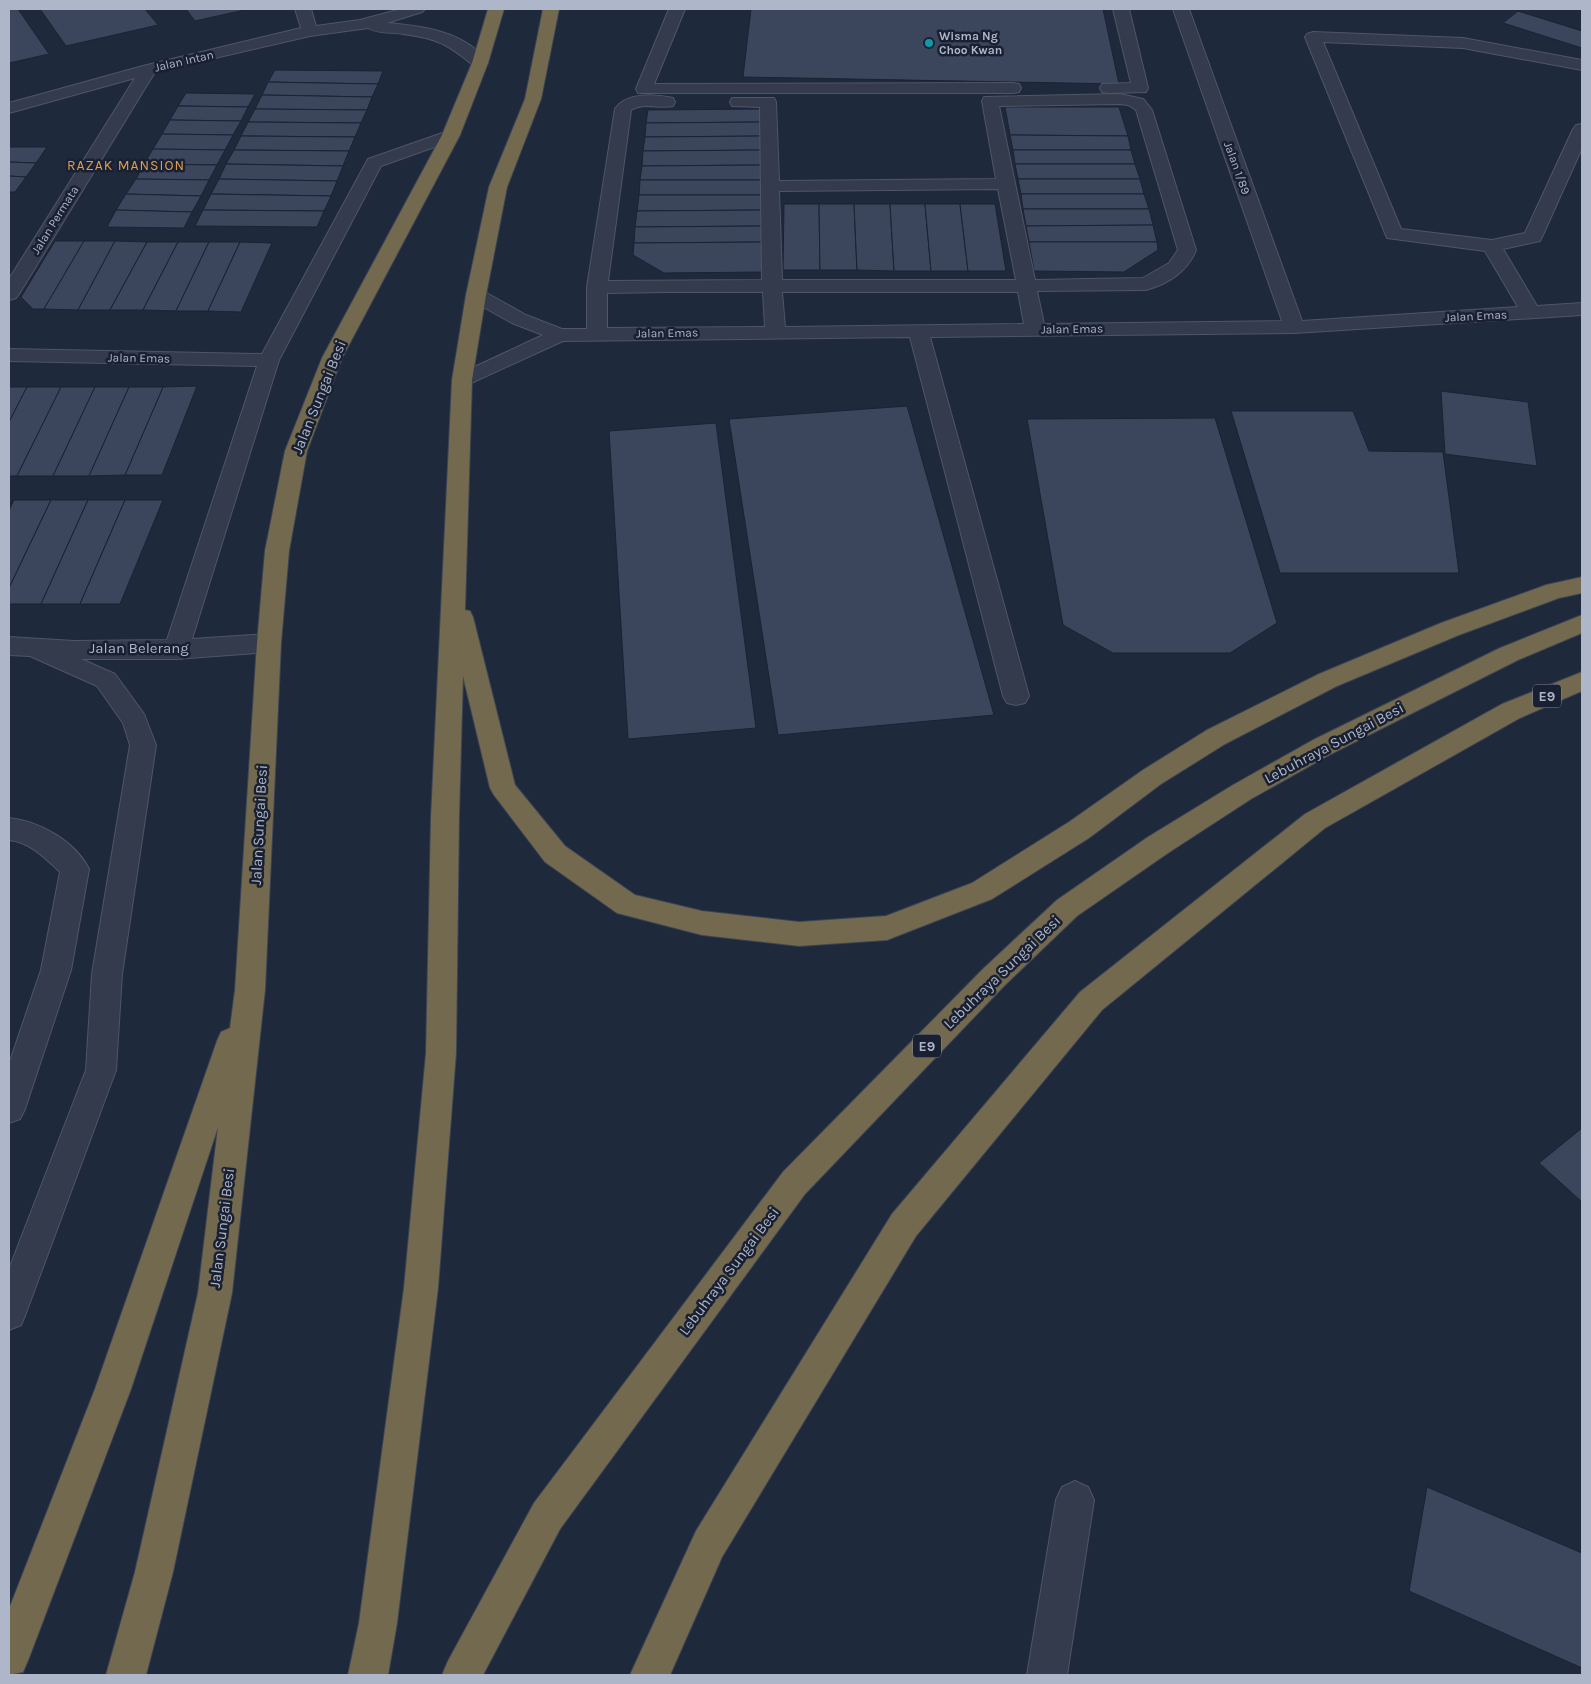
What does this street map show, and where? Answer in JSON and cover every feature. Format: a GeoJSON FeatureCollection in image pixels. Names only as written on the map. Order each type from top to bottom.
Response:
{"type":"FeatureCollection","features":[{"type":"Feature","properties":{"kind":"highway","name":"Jalan Sungai Besi"},"geometry":{"type":"LineString","coordinates":[[126,1675],[154,1572],[215,1293],[250,990],[269,642],[277,551],[296,451],[332,358],[451,136],[480,63],[496,9]]}},
{"type":"Feature","properties":{"kind":"highway"},"geometry":{"type":"LineString","coordinates":[[368,1675],[378,1623],[421,1288],[440,1063],[453,584],[462,380],[476,295],[498,187],[533,99],[551,9]]}},
{"type":"Feature","properties":{"kind":"highway"},"geometry":{"type":"LineString","coordinates":[[453,584],[503,788],[555,854],[627,905],[702,923],[799,934],[887,928],[982,891],[1079,830],[1152,777],[1216,737],[1328,680],[1450,629],[1554,591],[1582,585]]}},
{"type":"Feature","properties":{"kind":"highway","name":"Lebuhraya Sungai Besi"},"geometry":{"type":"LineString","coordinates":[[462,1675],[547,1516],[794,1183],[993,978],[1067,908],[1158,845],[1242,792],[1322,747],[1509,654],[1582,623]]}},
{"type":"Feature","properties":{"kind":"highway","name":"E9"},"geometry":{"type":"LineString","coordinates":[[650,1675],[709,1544],[904,1225],[1091,1001],[1315,821],[1511,711],[1582,681]]}},
{"type":"Feature","properties":{"kind":"highway"},"geometry":{"type":"LineString","coordinates":[[9,1658],[113,1389],[250,990]]}},
{"type":"Feature","properties":{"kind":"street"},"geometry":{"type":"LineString","coordinates":[[303,9],[310,31]]}},
{"type":"Feature","properties":{"kind":"street","name":"Jalan Intan"},"geometry":{"type":"LineString","coordinates":[[9,108],[149,69],[310,31],[361,25],[417,9]]}},
{"type":"Feature","properties":{"kind":"street"},"geometry":{"type":"LineString","coordinates":[[677,9],[644,89],[1140,88],[1121,9]]}},
{"type":"Feature","properties":{"kind":"street","name":"Jalan 1/89"},"geometry":{"type":"LineString","coordinates":[[1181,9],[1294,327]]}},
{"type":"Feature","properties":{"kind":"street","name":"Jalan Intan"},"geometry":{"type":"LineString","coordinates":[[361,25],[404,29],[436,36],[461,47],[480,63]]}},
{"type":"Feature","properties":{"kind":"street"},"geometry":{"type":"LineString","coordinates":[[1582,65],[1463,43],[1313,37],[1394,234],[1492,246],[1532,237],[1582,129]]}},
{"type":"Feature","properties":{"kind":"street","name":"Jalan Permata"},"geometry":{"type":"LineString","coordinates":[[9,294],[149,69]]}},
{"type":"Feature","properties":{"kind":"street"},"geometry":{"type":"LineString","coordinates":[[597,287],[772,285],[1026,287],[1146,284],[1164,276],[1179,265],[1187,250],[1142,107],[1131,100],[912,102]]}},
{"type":"Feature","properties":{"kind":"street"},"geometry":{"type":"LineString","coordinates":[[990,101],[1035,329]]}},
{"type":"Feature","properties":{"kind":"street"},"geometry":{"type":"LineString","coordinates":[[597,334],[597,287],[623,109],[628,103],[768,102],[772,285],[776,331]]}},
{"type":"Feature","properties":{"kind":"street"},"geometry":{"type":"LineString","coordinates":[[176,650],[269,360],[374,163],[451,136]]}},
{"type":"Feature","properties":{"kind":"street"},"geometry":{"type":"LineString","coordinates":[[770,186],[1006,184]]}},
{"type":"Feature","properties":{"kind":"street"},"geometry":{"type":"LineString","coordinates":[[1492,246],[1531,313]]}},
{"type":"Feature","properties":{"kind":"street","name":"Jalan Emas"},"geometry":{"type":"LineString","coordinates":[[476,295],[519,319],[560,335],[776,331],[1294,327],[1582,309]]}},
{"type":"Feature","properties":{"kind":"street"},"geometry":{"type":"LineString","coordinates":[[918,330],[1016,696]]}},
{"type":"Feature","properties":{"kind":"street","name":"Jalan Emas"},"geometry":{"type":"LineString","coordinates":[[462,380],[560,335]]}},
{"type":"Feature","properties":{"kind":"street","name":"Jalan Emas"},"geometry":{"type":"LineString","coordinates":[[9,355],[269,360]]}},
{"type":"Feature","properties":{"kind":"street","name":"Jalan Belerang"},"geometry":{"type":"LineString","coordinates":[[22,647],[176,650],[269,642]]}},
{"type":"Feature","properties":{"kind":"street"},"geometry":{"type":"LineString","coordinates":[[9,1313],[101,1070],[107,974],[142,745],[135,721],[106,680],[22,647]]}},
{"type":"Feature","properties":{"kind":"street"},"geometry":{"type":"LineString","coordinates":[[9,829],[15,829],[47,843],[76,869],[56,970],[9,1109]]}},
{"type":"Feature","properties":{"kind":"street"},"geometry":{"type":"LineString","coordinates":[[1047,1675],[1075,1500]]}},
{"type":"Feature","properties":{"kind":"building"},"geometry":{"type":"Polygon","coordinates":[[[9,9],[18,9],[49,54],[9,63],[9,9]]]}},
{"type":"Feature","properties":{"kind":"building"},"geometry":{"type":"Polygon","coordinates":[[[40,9],[145,9],[158,25],[66,46],[40,9]]]}},
{"type":"Feature","properties":{"kind":"building"},"geometry":{"type":"Polygon","coordinates":[[[186,9],[249,9],[195,21],[186,9]]]}},
{"type":"Feature","properties":{"kind":"building","name":"Wisma Ng Choo Kwan"},"geometry":{"type":"Polygon","coordinates":[[[751,9],[1103,9],[1119,84],[743,77],[751,9]]]}},
{"type":"Feature","properties":{"kind":"building"},"geometry":{"type":"Polygon","coordinates":[[[1518,11],[1582,31],[1582,48],[1503,23],[1518,11]]]}},
{"type":"Feature","properties":{"kind":"building"},"geometry":{"type":"Polygon","coordinates":[[[275,70],[383,71],[378,84],[268,82],[275,70]]]}},
{"type":"Feature","properties":{"kind":"building"},"geometry":{"type":"Polygon","coordinates":[[[268,82],[378,84],[372,97],[262,95],[268,82]]]}},
{"type":"Feature","properties":{"kind":"building"},"geometry":{"type":"Polygon","coordinates":[[[186,93],[255,94],[248,107],[178,106],[186,93]]]}},
{"type":"Feature","properties":{"kind":"building"},"geometry":{"type":"Polygon","coordinates":[[[262,95],[372,97],[367,110],[255,109],[262,95]]]}},
{"type":"Feature","properties":{"kind":"building"},"geometry":{"type":"Polygon","coordinates":[[[178,106],[248,107],[241,121],[170,120],[178,106]]]}},
{"type":"Feature","properties":{"kind":"building"},"geometry":{"type":"Polygon","coordinates":[[[1005,107],[1119,107],[1128,136],[1010,135],[1005,107]]]}},
{"type":"Feature","properties":{"kind":"building"},"geometry":{"type":"Polygon","coordinates":[[[255,109],[367,110],[361,123],[248,122],[255,109]]]}},
{"type":"Feature","properties":{"kind":"building"},"geometry":{"type":"Polygon","coordinates":[[[762,109],[762,122],[646,123],[648,110],[762,109]]]}},
{"type":"Feature","properties":{"kind":"building"},"geometry":{"type":"Polygon","coordinates":[[[170,120],[241,121],[233,135],[162,134],[170,120]]]}},
{"type":"Feature","properties":{"kind":"building"},"geometry":{"type":"Polygon","coordinates":[[[248,122],[361,123],[355,137],[241,136],[248,122]]]}},
{"type":"Feature","properties":{"kind":"building"},"geometry":{"type":"Polygon","coordinates":[[[762,122],[762,136],[645,137],[646,123],[762,122]]]}},
{"type":"Feature","properties":{"kind":"building"},"geometry":{"type":"Polygon","coordinates":[[[162,134],[233,135],[225,150],[153,149],[162,134]]]}},
{"type":"Feature","properties":{"kind":"building"},"geometry":{"type":"Polygon","coordinates":[[[1010,135],[1128,136],[1131,150],[1013,150],[1010,135]]]}},
{"type":"Feature","properties":{"kind":"building"},"geometry":{"type":"Polygon","coordinates":[[[241,136],[355,137],[349,151],[234,150],[241,136]]]}},
{"type":"Feature","properties":{"kind":"building"},"geometry":{"type":"Polygon","coordinates":[[[762,136],[762,150],[643,151],[645,137],[762,136]]]}},
{"type":"Feature","properties":{"kind":"building"},"geometry":{"type":"Polygon","coordinates":[[[9,147],[47,147],[36,163],[9,162],[9,147]]]}},
{"type":"Feature","properties":{"kind":"building"},"geometry":{"type":"Polygon","coordinates":[[[153,149],[225,150],[217,165],[144,164],[153,149]]]}},
{"type":"Feature","properties":{"kind":"building"},"geometry":{"type":"Polygon","coordinates":[[[234,150],[349,151],[343,166],[226,164],[234,150]]]}},
{"type":"Feature","properties":{"kind":"building"},"geometry":{"type":"Polygon","coordinates":[[[762,150],[762,165],[642,166],[643,151],[762,150]]]}},
{"type":"Feature","properties":{"kind":"building"},"geometry":{"type":"Polygon","coordinates":[[[1013,150],[1131,150],[1135,164],[1015,164],[1013,150]]]}},
{"type":"Feature","properties":{"kind":"building"},"geometry":{"type":"Polygon","coordinates":[[[9,162],[36,163],[26,177],[9,176],[9,162]]]}},
{"type":"Feature","properties":{"kind":"building"},"geometry":{"type":"Polygon","coordinates":[[[144,164],[217,165],[209,180],[136,179],[144,164]]]}},
{"type":"Feature","properties":{"kind":"building"},"geometry":{"type":"Polygon","coordinates":[[[226,164],[343,166],[337,181],[219,179],[226,164]]]}},
{"type":"Feature","properties":{"kind":"building"},"geometry":{"type":"Polygon","coordinates":[[[1015,164],[1135,164],[1140,179],[1018,179],[1015,164]]]}},
{"type":"Feature","properties":{"kind":"building"},"geometry":{"type":"Polygon","coordinates":[[[762,165],[762,180],[640,180],[642,166],[762,165]]]}},
{"type":"Feature","properties":{"kind":"building"},"geometry":{"type":"Polygon","coordinates":[[[9,176],[26,177],[15,192],[9,192],[9,176]]]}},
{"type":"Feature","properties":{"kind":"building"},"geometry":{"type":"Polygon","coordinates":[[[136,179],[209,180],[201,196],[126,194],[136,179]]]}},
{"type":"Feature","properties":{"kind":"building"},"geometry":{"type":"Polygon","coordinates":[[[219,179],[337,181],[331,196],[211,194],[219,179]]]}},
{"type":"Feature","properties":{"kind":"building"},"geometry":{"type":"Polygon","coordinates":[[[1018,179],[1140,179],[1144,194],[1021,194],[1018,179]]]}},
{"type":"Feature","properties":{"kind":"building"},"geometry":{"type":"Polygon","coordinates":[[[640,180],[762,180],[762,195],[639,195],[640,180]]]}},
{"type":"Feature","properties":{"kind":"building"},"geometry":{"type":"Polygon","coordinates":[[[126,194],[201,196],[192,212],[116,210],[126,194]]]}},
{"type":"Feature","properties":{"kind":"building"},"geometry":{"type":"Polygon","coordinates":[[[211,194],[331,196],[324,211],[203,210],[211,194]]]}},
{"type":"Feature","properties":{"kind":"building"},"geometry":{"type":"Polygon","coordinates":[[[1021,194],[1144,194],[1149,209],[1023,209],[1021,194]]]}},
{"type":"Feature","properties":{"kind":"building"},"geometry":{"type":"Polygon","coordinates":[[[639,195],[762,195],[762,210],[637,211],[639,195]]]}},
{"type":"Feature","properties":{"kind":"building"},"geometry":{"type":"Polygon","coordinates":[[[784,204],[819,204],[820,270],[783,270],[784,204]]]}},
{"type":"Feature","properties":{"kind":"building"},"geometry":{"type":"Polygon","coordinates":[[[819,204],[854,204],[857,270],[820,270],[819,204]]]}},
{"type":"Feature","properties":{"kind":"building"},"geometry":{"type":"Polygon","coordinates":[[[854,204],[890,204],[894,271],[857,270],[854,204]]]}},
{"type":"Feature","properties":{"kind":"building"},"geometry":{"type":"Polygon","coordinates":[[[890,204],[925,204],[931,271],[894,271],[890,204]]]}},
{"type":"Feature","properties":{"kind":"building"},"geometry":{"type":"Polygon","coordinates":[[[925,204],[960,204],[968,271],[931,271],[925,204]]]}},
{"type":"Feature","properties":{"kind":"building"},"geometry":{"type":"Polygon","coordinates":[[[960,204],[995,204],[1006,271],[968,271],[960,204]]]}},
{"type":"Feature","properties":{"kind":"building"},"geometry":{"type":"Polygon","coordinates":[[[1023,209],[1149,209],[1153,225],[1026,226],[1023,209]]]}},
{"type":"Feature","properties":{"kind":"building"},"geometry":{"type":"Polygon","coordinates":[[[116,210],[192,212],[184,228],[107,227],[116,210]]]}},
{"type":"Feature","properties":{"kind":"building"},"geometry":{"type":"Polygon","coordinates":[[[203,210],[324,211],[317,227],[195,226],[203,210]]]}},
{"type":"Feature","properties":{"kind":"building"},"geometry":{"type":"Polygon","coordinates":[[[762,210],[762,226],[635,227],[637,211],[762,210]]]}},
{"type":"Feature","properties":{"kind":"building"},"geometry":{"type":"Polygon","coordinates":[[[1153,225],[1157,242],[1029,242],[1026,226],[1153,225]]]}},
{"type":"Feature","properties":{"kind":"building"},"geometry":{"type":"Polygon","coordinates":[[[762,226],[762,242],[634,243],[635,227],[762,226]]]}},
{"type":"Feature","properties":{"kind":"building"},"geometry":{"type":"Polygon","coordinates":[[[55,241],[84,241],[44,309],[33,309],[21,297],[55,241]]]}},
{"type":"Feature","properties":{"kind":"building"},"geometry":{"type":"Polygon","coordinates":[[[84,241],[115,241],[78,310],[44,309],[84,241]]]}},
{"type":"Feature","properties":{"kind":"building"},"geometry":{"type":"Polygon","coordinates":[[[115,241],[147,242],[110,310],[78,310],[115,241]]]}},
{"type":"Feature","properties":{"kind":"building"},"geometry":{"type":"Polygon","coordinates":[[[147,242],[178,242],[143,310],[110,310],[147,242]]]}},
{"type":"Feature","properties":{"kind":"building"},"geometry":{"type":"Polygon","coordinates":[[[178,242],[209,242],[176,311],[143,310],[178,242]]]}},
{"type":"Feature","properties":{"kind":"building"},"geometry":{"type":"Polygon","coordinates":[[[209,242],[240,242],[208,311],[176,311],[209,242]]]}},
{"type":"Feature","properties":{"kind":"building"},"geometry":{"type":"Polygon","coordinates":[[[240,242],[272,243],[241,312],[208,311],[240,242]]]}},
{"type":"Feature","properties":{"kind":"building"},"geometry":{"type":"Polygon","coordinates":[[[762,242],[762,272],[664,273],[633,255],[634,243],[762,242]]]}},
{"type":"Feature","properties":{"kind":"building"},"geometry":{"type":"Polygon","coordinates":[[[1029,242],[1157,242],[1158,250],[1124,272],[1034,271],[1029,242]]]}},
{"type":"Feature","properties":{"kind":"building"},"geometry":{"type":"Polygon","coordinates":[[[197,386],[162,475],[125,475],[163,387],[197,386]]]}},
{"type":"Feature","properties":{"kind":"building"},"geometry":{"type":"Polygon","coordinates":[[[9,387],[27,387],[9,422],[9,387]]]}},
{"type":"Feature","properties":{"kind":"building"},"geometry":{"type":"Polygon","coordinates":[[[27,387],[61,387],[17,476],[9,476],[9,422],[27,387]]]}},
{"type":"Feature","properties":{"kind":"building"},"geometry":{"type":"Polygon","coordinates":[[[61,387],[95,387],[53,476],[17,476],[61,387]]]}},
{"type":"Feature","properties":{"kind":"building"},"geometry":{"type":"Polygon","coordinates":[[[95,387],[129,387],[89,476],[53,476],[95,387]]]}},
{"type":"Feature","properties":{"kind":"building"},"geometry":{"type":"Polygon","coordinates":[[[129,387],[163,387],[125,475],[89,476],[129,387]]]}},
{"type":"Feature","properties":{"kind":"building"},"geometry":{"type":"Polygon","coordinates":[[[1441,391],[1528,402],[1537,466],[1445,454],[1441,391]]]}},
{"type":"Feature","properties":{"kind":"building"},"geometry":{"type":"Polygon","coordinates":[[[907,406],[994,715],[778,735],[729,419],[907,406]]]}},
{"type":"Feature","properties":{"kind":"building"},"geometry":{"type":"Polygon","coordinates":[[[1231,411],[1353,411],[1369,451],[1443,452],[1459,573],[1280,573],[1231,411]]]}},
{"type":"Feature","properties":{"kind":"building"},"geometry":{"type":"Polygon","coordinates":[[[1215,418],[1277,623],[1230,653],[1113,653],[1063,625],[1027,419],[1215,418]]]}},
{"type":"Feature","properties":{"kind":"building"},"geometry":{"type":"Polygon","coordinates":[[[716,423],[756,728],[628,739],[609,431],[716,423]]]}},
{"type":"Feature","properties":{"kind":"building"},"geometry":{"type":"Polygon","coordinates":[[[14,500],[51,500],[9,588],[9,510],[14,500]]]}},
{"type":"Feature","properties":{"kind":"building"},"geometry":{"type":"Polygon","coordinates":[[[51,500],[88,500],[41,604],[9,604],[9,588],[51,500]]]}},
{"type":"Feature","properties":{"kind":"building"},"geometry":{"type":"Polygon","coordinates":[[[88,500],[125,500],[80,604],[41,604],[88,500]]]}},
{"type":"Feature","properties":{"kind":"building"},"geometry":{"type":"Polygon","coordinates":[[[125,500],[163,500],[120,604],[80,604],[125,500]]]}},
{"type":"Feature","properties":{"kind":"building"},"geometry":{"type":"Polygon","coordinates":[[[1582,1128],[1582,1202],[1539,1163],[1582,1128]]]}},
{"type":"Feature","properties":{"kind":"building"},"geometry":{"type":"Polygon","coordinates":[[[1427,1487],[1582,1553],[1582,1668],[1409,1591],[1427,1487]]]}},
{"type":"Feature","properties":{"kind":"place","name":"Wisma Ng Choo Kwan"},"geometry":{"type":"Point","coordinates":[929,43]}},
{"type":"Feature","properties":{"kind":"district","name":"RAZAK MANSION"},"geometry":{"type":"Point","coordinates":[126,165]}}]}
